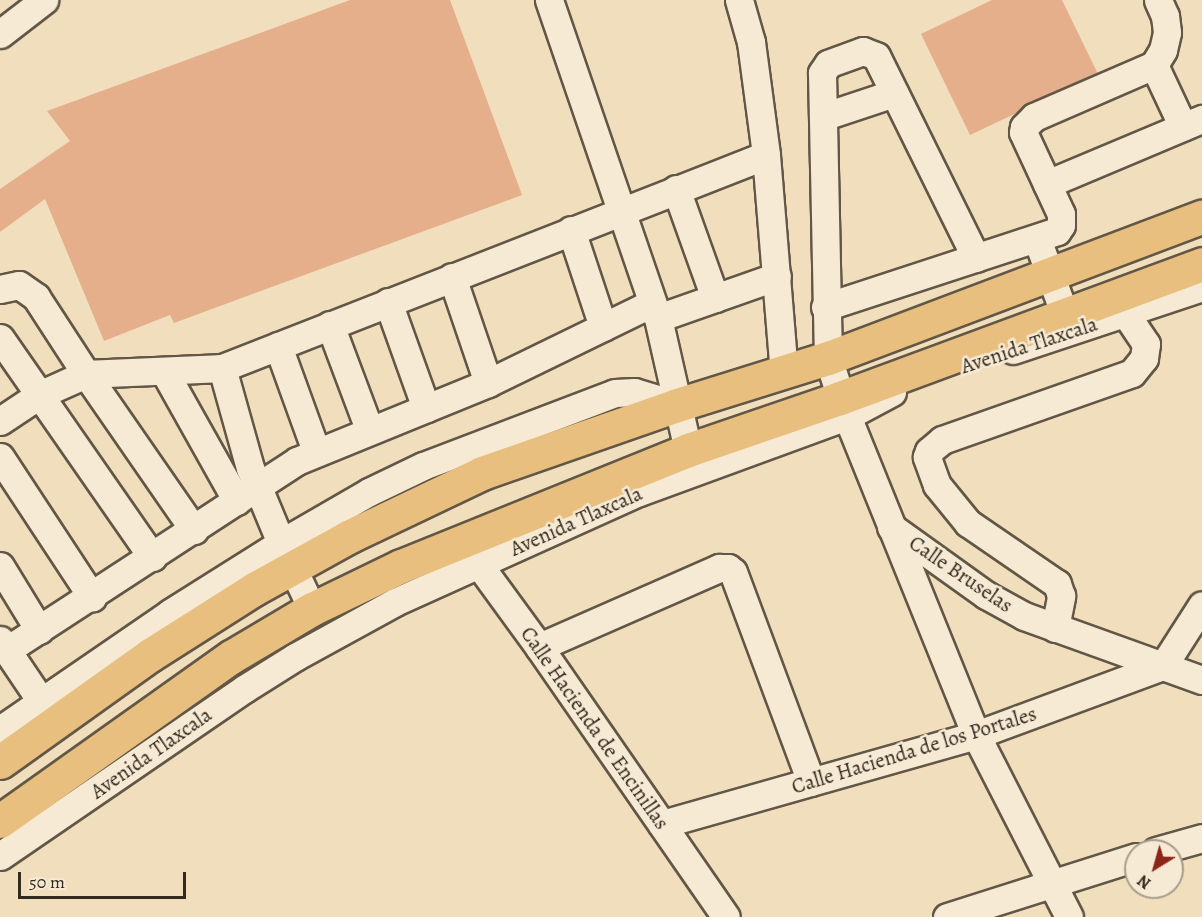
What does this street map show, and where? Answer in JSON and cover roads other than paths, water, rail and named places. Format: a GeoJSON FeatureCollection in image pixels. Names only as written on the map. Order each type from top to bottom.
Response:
{"type":"FeatureCollection","features":[{"type":"Feature","properties":{"kind":"main road"},"geometry":{"type":"LineString","coordinates":[[0,762],[190,629],[287,555],[402,510],[482,473],[677,405],[828,358],[1202,217]]}},
{"type":"Feature","properties":{"kind":"main road","name":"Avenida Tlaxcala"},"geometry":{"type":"LineString","coordinates":[[0,821],[231,657],[312,609],[469,552],[688,450],[843,407],[1065,315],[1202,264]]}},
{"type":"Feature","properties":{"kind":"street"},"geometry":{"type":"LineString","coordinates":[[0,34],[44,0]]}},
{"type":"Feature","properties":{"kind":"street"},"geometry":{"type":"LineString","coordinates":[[549,0],[655,310],[688,450]]}},
{"type":"Feature","properties":{"kind":"street"},"geometry":{"type":"LineString","coordinates":[[739,0],[751,42],[766,155],[784,372]]}},
{"type":"Feature","properties":{"kind":"street"},"geometry":{"type":"LineString","coordinates":[[825,307],[1057,231],[1061,225],[1061,214],[1023,132],[1027,121],[1154,65],[1163,50],[1167,32],[1165,16],[1158,0]]}},
{"type":"Feature","properties":{"kind":"street","name":"Calle Bruselas"},"geometry":{"type":"LineString","coordinates":[[894,93],[876,56],[863,51],[824,68],[822,73],[825,116],[825,307],[828,358],[843,407],[891,527],[986,595],[1024,615],[1202,680]]}},
{"type":"Feature","properties":{"kind":"street"},"geometry":{"type":"LineString","coordinates":[[1047,184],[1193,123],[1154,65]]}},
{"type":"Feature","properties":{"kind":"street"},"geometry":{"type":"LineString","coordinates":[[825,116],[894,93],[976,258]]}},
{"type":"Feature","properties":{"kind":"street"},"geometry":{"type":"LineString","coordinates":[[0,421],[39,395],[86,374],[222,368],[622,209],[766,155]]}},
{"type":"Feature","properties":{"kind":"street"},"geometry":{"type":"LineString","coordinates":[[675,189],[715,298]]}},
{"type":"Feature","properties":{"kind":"street"},"geometry":{"type":"LineString","coordinates":[[570,230],[603,327]]}},
{"type":"Feature","properties":{"kind":"street"},"geometry":{"type":"LineString","coordinates":[[1037,239],[1065,315]]}},
{"type":"Feature","properties":{"kind":"street"},"geometry":{"type":"LineString","coordinates":[[41,701],[4,645],[39,630],[316,451],[488,382],[603,327],[655,310],[715,298],[777,276]]}},
{"type":"Feature","properties":{"kind":"street"},"geometry":{"type":"LineString","coordinates":[[452,277],[488,382]]}},
{"type":"Feature","properties":{"kind":"street"},"geometry":{"type":"LineString","coordinates":[[0,289],[19,285],[36,297],[86,374],[194,530]]}},
{"type":"Feature","properties":{"kind":"street","name":"Avenida Tlaxcala"},"geometry":{"type":"LineString","coordinates":[[0,855],[295,657],[395,602],[469,552],[639,492],[843,407],[1202,287]]}},
{"type":"Feature","properties":{"kind":"street"},"geometry":{"type":"LineString","coordinates":[[388,303],[426,408]]}},
{"type":"Feature","properties":{"kind":"street"},"geometry":{"type":"LineString","coordinates":[[1055,628],[1061,596],[1057,584],[968,523],[937,484],[927,457],[929,450],[942,440],[1131,373],[1144,358],[1146,344],[1125,314]]}},
{"type":"Feature","properties":{"kind":"street"},"geometry":{"type":"LineString","coordinates":[[330,325],[369,429]]}},
{"type":"Feature","properties":{"kind":"street"},"geometry":{"type":"LineString","coordinates":[[0,338],[152,557]]}},
{"type":"Feature","properties":{"kind":"street"},"geometry":{"type":"LineString","coordinates":[[278,346],[316,451]]}},
{"type":"Feature","properties":{"kind":"street"},"geometry":{"type":"LineString","coordinates":[[222,368],[248,494]]}},
{"type":"Feature","properties":{"kind":"street"},"geometry":{"type":"LineString","coordinates":[[164,371],[287,555],[312,609]]}},
{"type":"Feature","properties":{"kind":"street"},"geometry":{"type":"LineString","coordinates":[[0,457],[92,597]]}},
{"type":"Feature","properties":{"kind":"street"},"geometry":{"type":"LineString","coordinates":[[891,527],[976,735],[1049,882],[1069,917]]}},
{"type":"Feature","properties":{"kind":"street","name":"Calle Hacienda de Encinillas"},"geometry":{"type":"LineString","coordinates":[[469,552],[539,647],[726,917]]}},
{"type":"Feature","properties":{"kind":"street"},"geometry":{"type":"LineString","coordinates":[[0,730],[41,701],[287,555]]}},
{"type":"Feature","properties":{"kind":"street"},"geometry":{"type":"LineString","coordinates":[[0,566],[39,630]]}},
{"type":"Feature","properties":{"kind":"street"},"geometry":{"type":"LineString","coordinates":[[539,647],[719,568],[728,568],[733,572],[811,782]]}},
{"type":"Feature","properties":{"kind":"street"},"geometry":{"type":"LineString","coordinates":[[1163,666],[1202,605]]}},
{"type":"Feature","properties":{"kind":"street","name":"Calle Hacienda de los Portales"},"geometry":{"type":"LineString","coordinates":[[662,824],[976,735],[1163,666]]}},
{"type":"Feature","properties":{"kind":"street"},"geometry":{"type":"LineString","coordinates":[[1184,843],[1202,838]]}},
{"type":"Feature","properties":{"kind":"street"},"geometry":{"type":"LineString","coordinates":[[947,917],[1049,882],[1124,860]]}}]}
